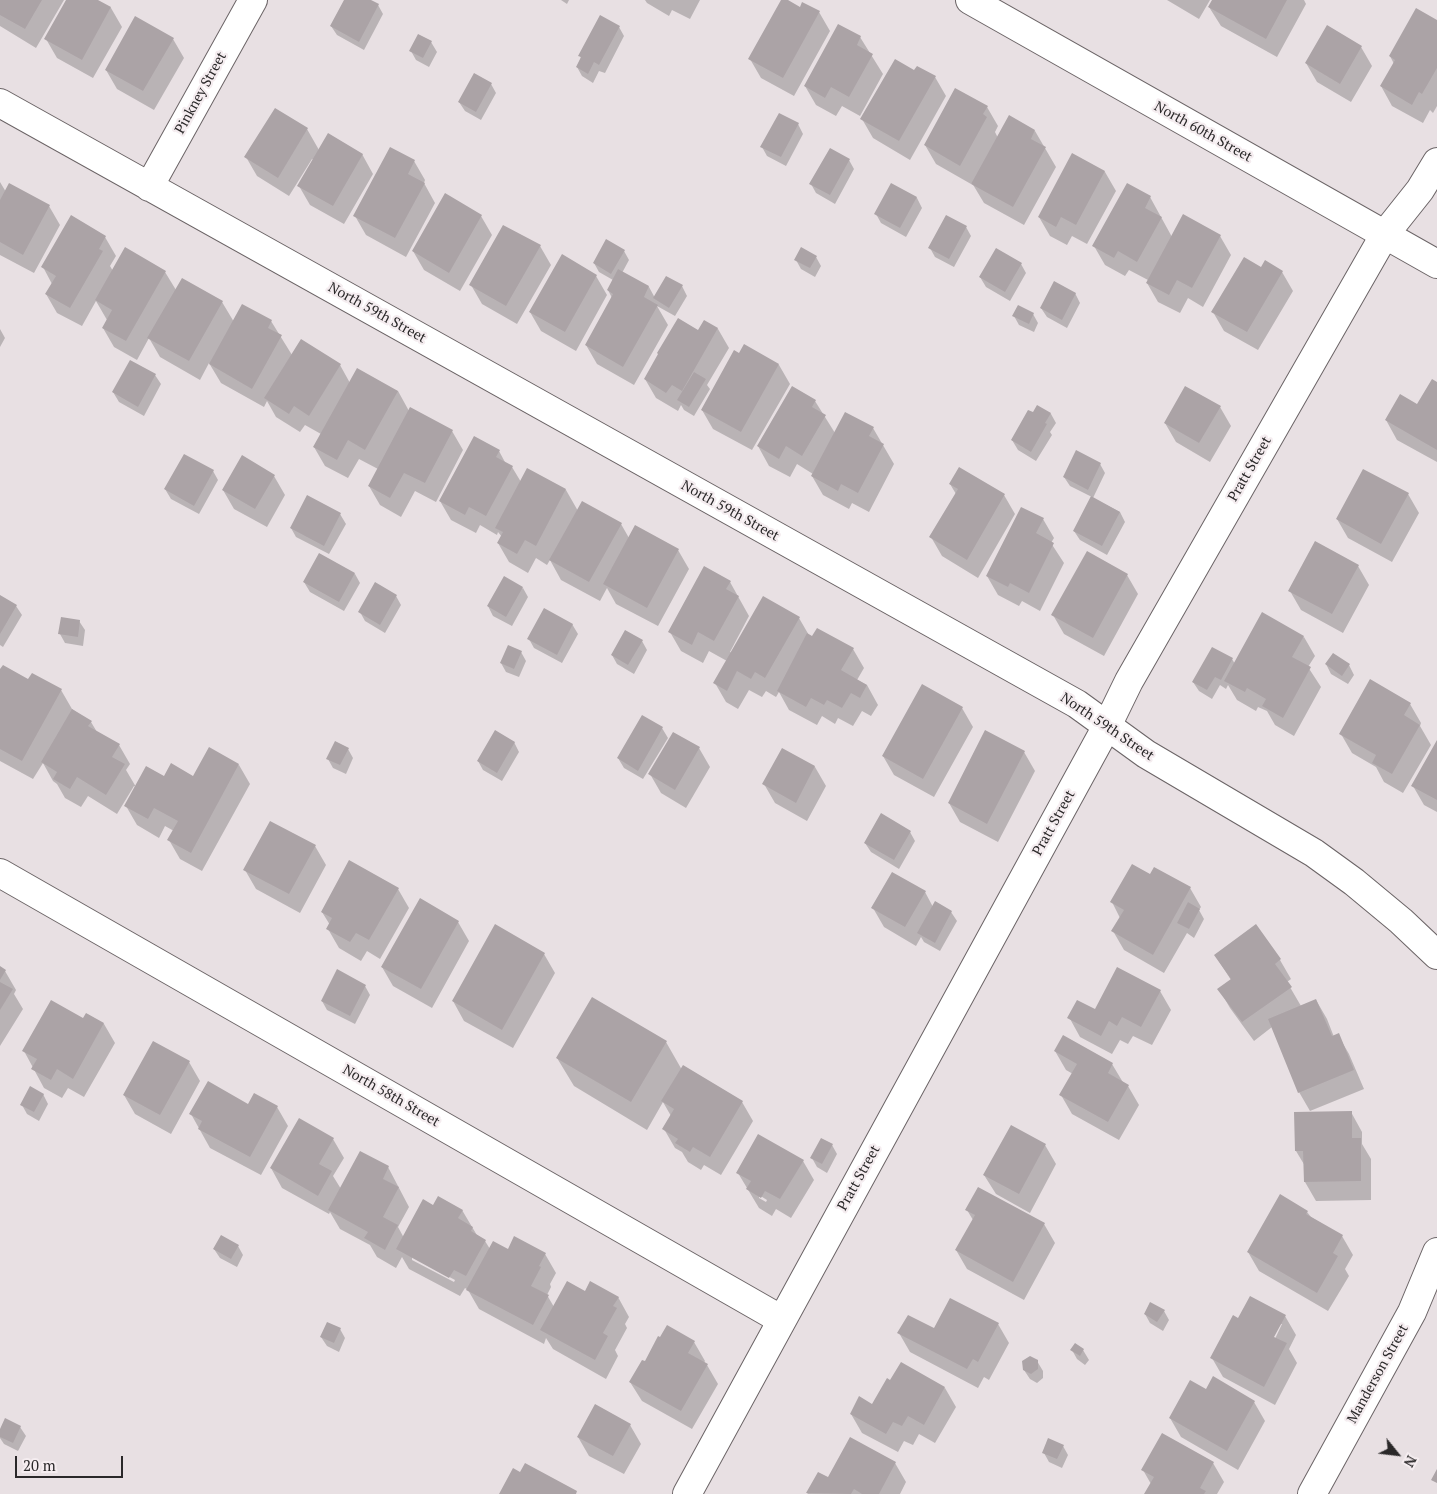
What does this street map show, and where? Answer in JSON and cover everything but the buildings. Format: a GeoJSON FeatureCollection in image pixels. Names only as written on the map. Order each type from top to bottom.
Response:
{"type":"FeatureCollection","features":[{"type":"Feature","properties":{"kind":"street","name":"Pinkney Street"},"geometry":{"type":"LineString","coordinates":[[149,187],[253,0]]}},
{"type":"Feature","properties":{"kind":"street","name":"North 60th Street"},"geometry":{"type":"LineString","coordinates":[[970,0],[1437,264]]}},
{"type":"Feature","properties":{"kind":"street","name":"North 59th Street"},"geometry":{"type":"LineString","coordinates":[[0,103],[1077,704],[1146,754],[1314,853],[1354,882],[1437,954]]}},
{"type":"Feature","properties":{"kind":"street","name":"Pratt Street"},"geometry":{"type":"LineString","coordinates":[[687,1494],[1107,726],[1129,681],[1385,234],[1420,190],[1437,162]]}},
{"type":"Feature","properties":{"kind":"street","name":"North 58th Street"},"geometry":{"type":"LineString","coordinates":[[0,873],[782,1320]]}},
{"type":"Feature","properties":{"kind":"street","name":"Manderson Street"},"geometry":{"type":"LineString","coordinates":[[1312,1494],[1412,1312],[1437,1252]]}}]}
